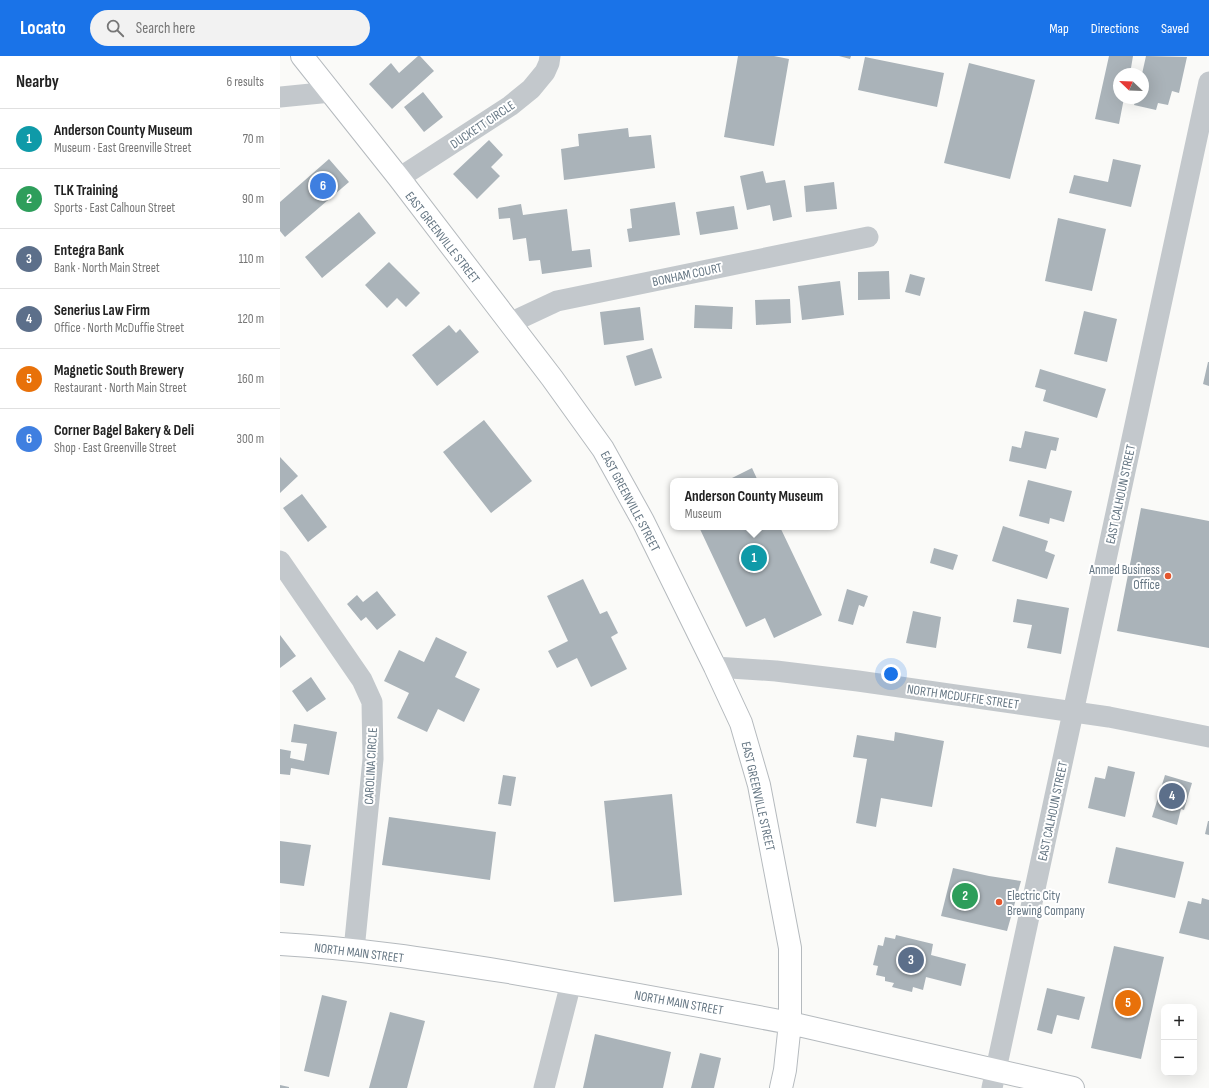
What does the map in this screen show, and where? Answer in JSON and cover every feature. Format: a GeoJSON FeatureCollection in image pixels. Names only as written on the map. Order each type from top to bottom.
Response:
{"type":"FeatureCollection","features":[{"type":"Feature","properties":{"kind":"main road","name":"EAST GREENVILLE STREET"},"geometry":{"type":"LineString","coordinates":[[302,56],[399,178],[552,378],[603,449],[643,521],[741,723],[759,786],[790,948],[790,1023],[785,1070],[781,1088]]}},
{"type":"Feature","properties":{"kind":"main road","name":"NORTH MAIN STREET"},"geometry":{"type":"LineString","coordinates":[[280,944],[354,950],[458,964],[571,983],[790,1023],[995,1079],[1073,1088]]}},
{"type":"Feature","properties":{"kind":"street","name":"DUCKETT CIRCLE"},"geometry":{"type":"LineString","coordinates":[[399,178],[526,94],[539,81],[545,72],[550,56]]}},
{"type":"Feature","properties":{"kind":"street","name":"EAST CALHOUN STREET"},"geometry":{"type":"LineString","coordinates":[[995,1079],[1209,82]]}},
{"type":"Feature","properties":{"kind":"street"},"geometry":{"type":"LineString","coordinates":[[280,97],[331,92]]}},
{"type":"Feature","properties":{"kind":"street","name":"BONHAM COURT"},"geometry":{"type":"LineString","coordinates":[[510,323],[557,301],[868,237]]}},
{"type":"Feature","properties":{"kind":"street","name":"CAROLINA CIRCLE"},"geometry":{"type":"LineString","coordinates":[[280,561],[362,680],[372,702],[373,759],[354,950]]}},
{"type":"Feature","properties":{"kind":"street","name":"NORTH MCDUFFIE STREET"},"geometry":{"type":"LineString","coordinates":[[715,667],[776,671],[858,681],[1109,717],[1209,737]]}},
{"type":"Feature","properties":{"kind":"street"},"geometry":{"type":"LineString","coordinates":[[544,1088],[571,983]]}},
{"type":"Feature","properties":{"kind":"building"},"geometry":{"type":"Polygon","coordinates":[[[418,56],[420,56],[434,71],[392,109],[369,84],[391,63],[399,73],[418,56]]]}},
{"type":"Feature","properties":{"kind":"building"},"geometry":{"type":"Polygon","coordinates":[[[738,56],[774,56],[789,59],[774,146],[724,137],[738,56]]]}},
{"type":"Feature","properties":{"kind":"building"},"geometry":{"type":"Polygon","coordinates":[[[839,56],[851,56],[850,59],[839,56]]]}},
{"type":"Feature","properties":{"kind":"building"},"geometry":{"type":"Polygon","coordinates":[[[1109,56],[1133,56],[1131,68],[1113,68],[1113,104],[1123,104],[1119,124],[1095,119],[1109,56]]]}},
{"type":"Feature","properties":{"kind":"building"},"geometry":{"type":"Polygon","coordinates":[[[1146,56],[1187,57],[1179,93],[1172,91],[1168,105],[1158,103],[1156,110],[1134,105],[1149,104],[1149,68],[1143,68],[1146,56]]]}},
{"type":"Feature","properties":{"kind":"building"},"geometry":{"type":"Polygon","coordinates":[[[865,57],[944,73],[937,107],[858,90],[865,57]]]}},
{"type":"Feature","properties":{"kind":"building"},"geometry":{"type":"Polygon","coordinates":[[[969,63],[1035,80],[1010,179],[944,163],[969,63]]]}},
{"type":"Feature","properties":{"kind":"building"},"geometry":{"type":"Polygon","coordinates":[[[423,92],[443,117],[424,132],[404,107],[423,92]]]}},
{"type":"Feature","properties":{"kind":"building"},"geometry":{"type":"Polygon","coordinates":[[[628,128],[629,137],[651,135],[655,168],[564,180],[561,149],[579,146],[578,134],[628,128]]]}},
{"type":"Feature","properties":{"kind":"building"},"geometry":{"type":"Polygon","coordinates":[[[489,140],[503,155],[491,167],[500,176],[477,199],[453,174],[489,140]]]}},
{"type":"Feature","properties":{"kind":"building"},"geometry":{"type":"Polygon","coordinates":[[[329,159],[349,182],[285,237],[280,231],[280,202],[329,159]]]}},
{"type":"Feature","properties":{"kind":"building"},"geometry":{"type":"Polygon","coordinates":[[[1113,159],[1141,165],[1131,207],[1069,193],[1074,175],[1108,182],[1113,159]]]}},
{"type":"Feature","properties":{"kind":"building"},"geometry":{"type":"Polygon","coordinates":[[[763,171],[766,183],[785,180],[792,217],[773,221],[770,205],[747,210],[740,176],[763,171]]]}},
{"type":"Feature","properties":{"kind":"building"},"geometry":{"type":"Polygon","coordinates":[[[834,182],[837,209],[806,212],[804,186],[834,182]]]}},
{"type":"Feature","properties":{"kind":"building"},"geometry":{"type":"Polygon","coordinates":[[[675,202],[680,235],[629,242],[627,229],[632,228],[630,209],[675,202]]]}},
{"type":"Feature","properties":{"kind":"building"},"geometry":{"type":"Polygon","coordinates":[[[521,204],[523,215],[567,209],[572,251],[590,249],[592,267],[542,274],[540,260],[529,261],[526,238],[513,240],[510,218],[499,219],[498,208],[521,204]]]}},
{"type":"Feature","properties":{"kind":"building"},"geometry":{"type":"Polygon","coordinates":[[[734,206],[738,229],[700,235],[696,212],[734,206]]]}},
{"type":"Feature","properties":{"kind":"building"},"geometry":{"type":"Polygon","coordinates":[[[359,212],[376,233],[322,278],[305,257],[359,212]]]}},
{"type":"Feature","properties":{"kind":"building"},"geometry":{"type":"Polygon","coordinates":[[[1058,218],[1106,229],[1092,291],[1045,281],[1058,218]]]}},
{"type":"Feature","properties":{"kind":"building"},"geometry":{"type":"Polygon","coordinates":[[[389,262],[420,293],[406,307],[397,298],[387,308],[365,285],[389,262]]]}},
{"type":"Feature","properties":{"kind":"building"},"geometry":{"type":"Polygon","coordinates":[[[889,271],[890,299],[858,300],[858,272],[889,271]]]}},
{"type":"Feature","properties":{"kind":"building"},"geometry":{"type":"Polygon","coordinates":[[[910,274],[925,278],[920,296],[905,292],[910,274]]]}},
{"type":"Feature","properties":{"kind":"building"},"geometry":{"type":"Polygon","coordinates":[[[840,281],[844,315],[802,320],[798,286],[840,281]]]}},
{"type":"Feature","properties":{"kind":"building"},"geometry":{"type":"Polygon","coordinates":[[[790,299],[791,323],[756,325],[755,300],[790,299]]]}},
{"type":"Feature","properties":{"kind":"building"},"geometry":{"type":"Polygon","coordinates":[[[695,305],[733,307],[732,329],[694,328],[695,305]]]}},
{"type":"Feature","properties":{"kind":"building"},"geometry":{"type":"Polygon","coordinates":[[[640,307],[644,340],[604,345],[600,312],[640,307]]]}},
{"type":"Feature","properties":{"kind":"building"},"geometry":{"type":"Polygon","coordinates":[[[1084,311],[1117,319],[1107,362],[1074,354],[1084,311]]]}},
{"type":"Feature","properties":{"kind":"building"},"geometry":{"type":"Polygon","coordinates":[[[449,325],[456,333],[460,329],[479,352],[437,386],[412,355],[449,325]]]}},
{"type":"Feature","properties":{"kind":"building"},"geometry":{"type":"Polygon","coordinates":[[[652,348],[662,378],[635,386],[626,356],[652,348]]]}},
{"type":"Feature","properties":{"kind":"building"},"geometry":{"type":"Polygon","coordinates":[[[1209,362],[1209,386],[1203,384],[1209,362]]]}},
{"type":"Feature","properties":{"kind":"building"},"geometry":{"type":"Polygon","coordinates":[[[1040,369],[1106,389],[1097,418],[1043,401],[1046,390],[1035,387],[1040,369]]]}},
{"type":"Feature","properties":{"kind":"building"},"geometry":{"type":"Polygon","coordinates":[[[484,420],[532,481],[491,513],[443,452],[484,420]]]}},
{"type":"Feature","properties":{"kind":"building"},"geometry":{"type":"Polygon","coordinates":[[[1025,431],[1059,438],[1056,451],[1051,450],[1046,469],[1009,461],[1012,446],[1021,448],[1025,431]]]}},
{"type":"Feature","properties":{"kind":"building"},"geometry":{"type":"Polygon","coordinates":[[[280,457],[298,476],[280,493],[280,457]]]}},
{"type":"Feature","properties":{"kind":"building"},"geometry":{"type":"Polygon","coordinates":[[[752,468],[757,478],[732,478],[752,468]]]}},
{"type":"Feature","properties":{"kind":"building"},"geometry":{"type":"Polygon","coordinates":[[[1028,480],[1072,491],[1064,522],[1050,518],[1049,524],[1019,516],[1028,480]]]}},
{"type":"Feature","properties":{"kind":"building"},"geometry":{"type":"Polygon","coordinates":[[[302,494],[327,527],[308,542],[283,508],[302,494]]]}},
{"type":"Feature","properties":{"kind":"building","name":"Anmed Business Office"},"geometry":{"type":"Polygon","coordinates":[[[1141,508],[1209,521],[1209,648],[1117,631],[1141,508]]]}},
{"type":"Feature","properties":{"kind":"building"},"geometry":{"type":"Polygon","coordinates":[[[1003,526],[1048,541],[1045,551],[1055,555],[1047,579],[992,561],[1003,526]]]}},
{"type":"Feature","properties":{"kind":"building"},"geometry":{"type":"Polygon","coordinates":[[[700,530],[781,530],[822,615],[774,638],[765,618],[746,627],[700,530]]]}},
{"type":"Feature","properties":{"kind":"building"},"geometry":{"type":"Polygon","coordinates":[[[934,548],[958,555],[953,570],[930,563],[934,548]]]}},
{"type":"Feature","properties":{"kind":"building"},"geometry":{"type":"Polygon","coordinates":[[[583,579],[600,614],[607,611],[618,633],[611,637],[627,669],[591,687],[577,658],[557,668],[548,651],[568,641],[547,596],[583,579]]]}},
{"type":"Feature","properties":{"kind":"building"},"geometry":{"type":"Polygon","coordinates":[[[847,589],[868,596],[864,607],[859,605],[853,625],[838,621],[847,589]]]}},
{"type":"Feature","properties":{"kind":"building"},"geometry":{"type":"Polygon","coordinates":[[[377,591],[396,615],[377,630],[366,617],[361,621],[347,604],[357,595],[363,602],[377,591]]]}},
{"type":"Feature","properties":{"kind":"building"},"geometry":{"type":"Polygon","coordinates":[[[1017,599],[1069,608],[1061,654],[1027,648],[1032,625],[1013,622],[1017,599]]]}},
{"type":"Feature","properties":{"kind":"building"},"geometry":{"type":"Polygon","coordinates":[[[913,611],[941,617],[936,648],[906,643],[913,611]]]}},
{"type":"Feature","properties":{"kind":"building"},"geometry":{"type":"Polygon","coordinates":[[[280,635],[296,656],[280,668],[280,635]]]}},
{"type":"Feature","properties":{"kind":"building"},"geometry":{"type":"Polygon","coordinates":[[[436,637],[467,652],[455,677],[480,689],[464,722],[438,709],[427,732],[397,718],[409,693],[384,681],[399,650],[424,662],[436,637]]]}},
{"type":"Feature","properties":{"kind":"building"},"geometry":{"type":"Polygon","coordinates":[[[311,677],[326,699],[307,712],[292,691],[311,677]]]}},
{"type":"Feature","properties":{"kind":"building"},"geometry":{"type":"Polygon","coordinates":[[[294,724],[337,732],[329,775],[291,768],[290,775],[280,774],[280,749],[291,751],[290,758],[304,761],[307,744],[291,742],[294,724]]]}},
{"type":"Feature","properties":{"kind":"building"},"geometry":{"type":"Polygon","coordinates":[[[895,732],[944,741],[932,807],[881,798],[876,827],[856,823],[867,759],[853,757],[857,735],[894,741],[895,732]]]}},
{"type":"Feature","properties":{"kind":"building"},"geometry":{"type":"Polygon","coordinates":[[[1108,766],[1135,772],[1125,817],[1088,808],[1095,777],[1105,779],[1108,766]]]}},
{"type":"Feature","properties":{"kind":"building"},"geometry":{"type":"Polygon","coordinates":[[[503,775],[516,777],[511,806],[498,804],[503,775]]]}},
{"type":"Feature","properties":{"kind":"building"},"geometry":{"type":"Polygon","coordinates":[[[1165,775],[1192,783],[1184,810],[1181,809],[1177,825],[1152,817],[1165,775]]]}},
{"type":"Feature","properties":{"kind":"building"},"geometry":{"type":"Polygon","coordinates":[[[672,794],[682,895],[614,902],[604,801],[672,794]]]}},
{"type":"Feature","properties":{"kind":"building"},"geometry":{"type":"Polygon","coordinates":[[[389,817],[496,832],[490,880],[382,865],[389,817]]]}},
{"type":"Feature","properties":{"kind":"building"},"geometry":{"type":"Polygon","coordinates":[[[1209,821],[1209,835],[1205,834],[1209,821]]]}},
{"type":"Feature","properties":{"kind":"building"},"geometry":{"type":"Polygon","coordinates":[[[280,841],[311,845],[304,886],[280,883],[280,841]]]}},
{"type":"Feature","properties":{"kind":"building"},"geometry":{"type":"Polygon","coordinates":[[[1116,847],[1184,862],[1175,898],[1108,883],[1116,847]]]}},
{"type":"Feature","properties":{"kind":"building"},"geometry":{"type":"Polygon","coordinates":[[[953,868],[1021,881],[1007,931],[941,916],[953,868]]]}},
{"type":"Feature","properties":{"kind":"building"},"geometry":{"type":"Polygon","coordinates":[[[1202,898],[1209,900],[1209,940],[1179,933],[1188,901],[1201,904],[1202,898]]]}},
{"type":"Feature","properties":{"kind":"building"},"geometry":{"type":"Polygon","coordinates":[[[896,935],[933,944],[931,955],[966,964],[961,986],[926,977],[923,990],[913,987],[912,992],[892,987],[894,983],[885,981],[885,977],[876,975],[878,966],[873,965],[878,945],[883,946],[885,937],[895,939],[896,935]]]}},
{"type":"Feature","properties":{"kind":"building"},"geometry":{"type":"Polygon","coordinates":[[[1114,946],[1164,957],[1141,1059],[1091,1048],[1114,946]]]}},
{"type":"Feature","properties":{"kind":"building"},"geometry":{"type":"Polygon","coordinates":[[[1047,988],[1085,997],[1079,1020],[1057,1015],[1052,1034],[1037,1030],[1047,988]]]}},
{"type":"Feature","properties":{"kind":"building"},"geometry":{"type":"Polygon","coordinates":[[[322,995],[347,1001],[329,1077],[304,1071],[322,995]]]}},
{"type":"Feature","properties":{"kind":"building"},"geometry":{"type":"Polygon","coordinates":[[[390,1012],[425,1021],[407,1088],[369,1088],[390,1012]]]}},
{"type":"Feature","properties":{"kind":"building"},"geometry":{"type":"Polygon","coordinates":[[[595,1034],[671,1052],[663,1088],[583,1088],[595,1034]]]}},
{"type":"Feature","properties":{"kind":"building"},"geometry":{"type":"Polygon","coordinates":[[[700,1053],[721,1058],[714,1088],[691,1088],[700,1053]]]}},
{"type":"Feature","properties":{"kind":"building"},"geometry":{"type":"Polygon","coordinates":[[[280,1085],[289,1087],[289,1088],[280,1088],[280,1085]]]}},
{"type":"Feature","properties":{"kind":"place","name":"Corner Bagel Bakery & Deli"},"geometry":{"type":"Point","coordinates":[323,186]}},
{"type":"Feature","properties":{"kind":"place","name":"Anderson County Museum"},"geometry":{"type":"Point","coordinates":[754,558]}},
{"type":"Feature","properties":{"kind":"place","name":"Anmed Business Office"},"geometry":{"type":"Point","coordinates":[1168,576]}},
{"type":"Feature","properties":{"kind":"place","name":"Senerius Law Firm"},"geometry":{"type":"Point","coordinates":[1172,796]}},
{"type":"Feature","properties":{"kind":"place","name":"TLK Training"},"geometry":{"type":"Point","coordinates":[965,896]}},
{"type":"Feature","properties":{"kind":"place","name":"Electric City Brewing Company"},"geometry":{"type":"Point","coordinates":[999,902]}},
{"type":"Feature","properties":{"kind":"place","name":"Entegra Bank"},"geometry":{"type":"Point","coordinates":[911,960]}},
{"type":"Feature","properties":{"kind":"place","name":"Magnetic South Brewery"},"geometry":{"type":"Point","coordinates":[1128,1003]}}]}
